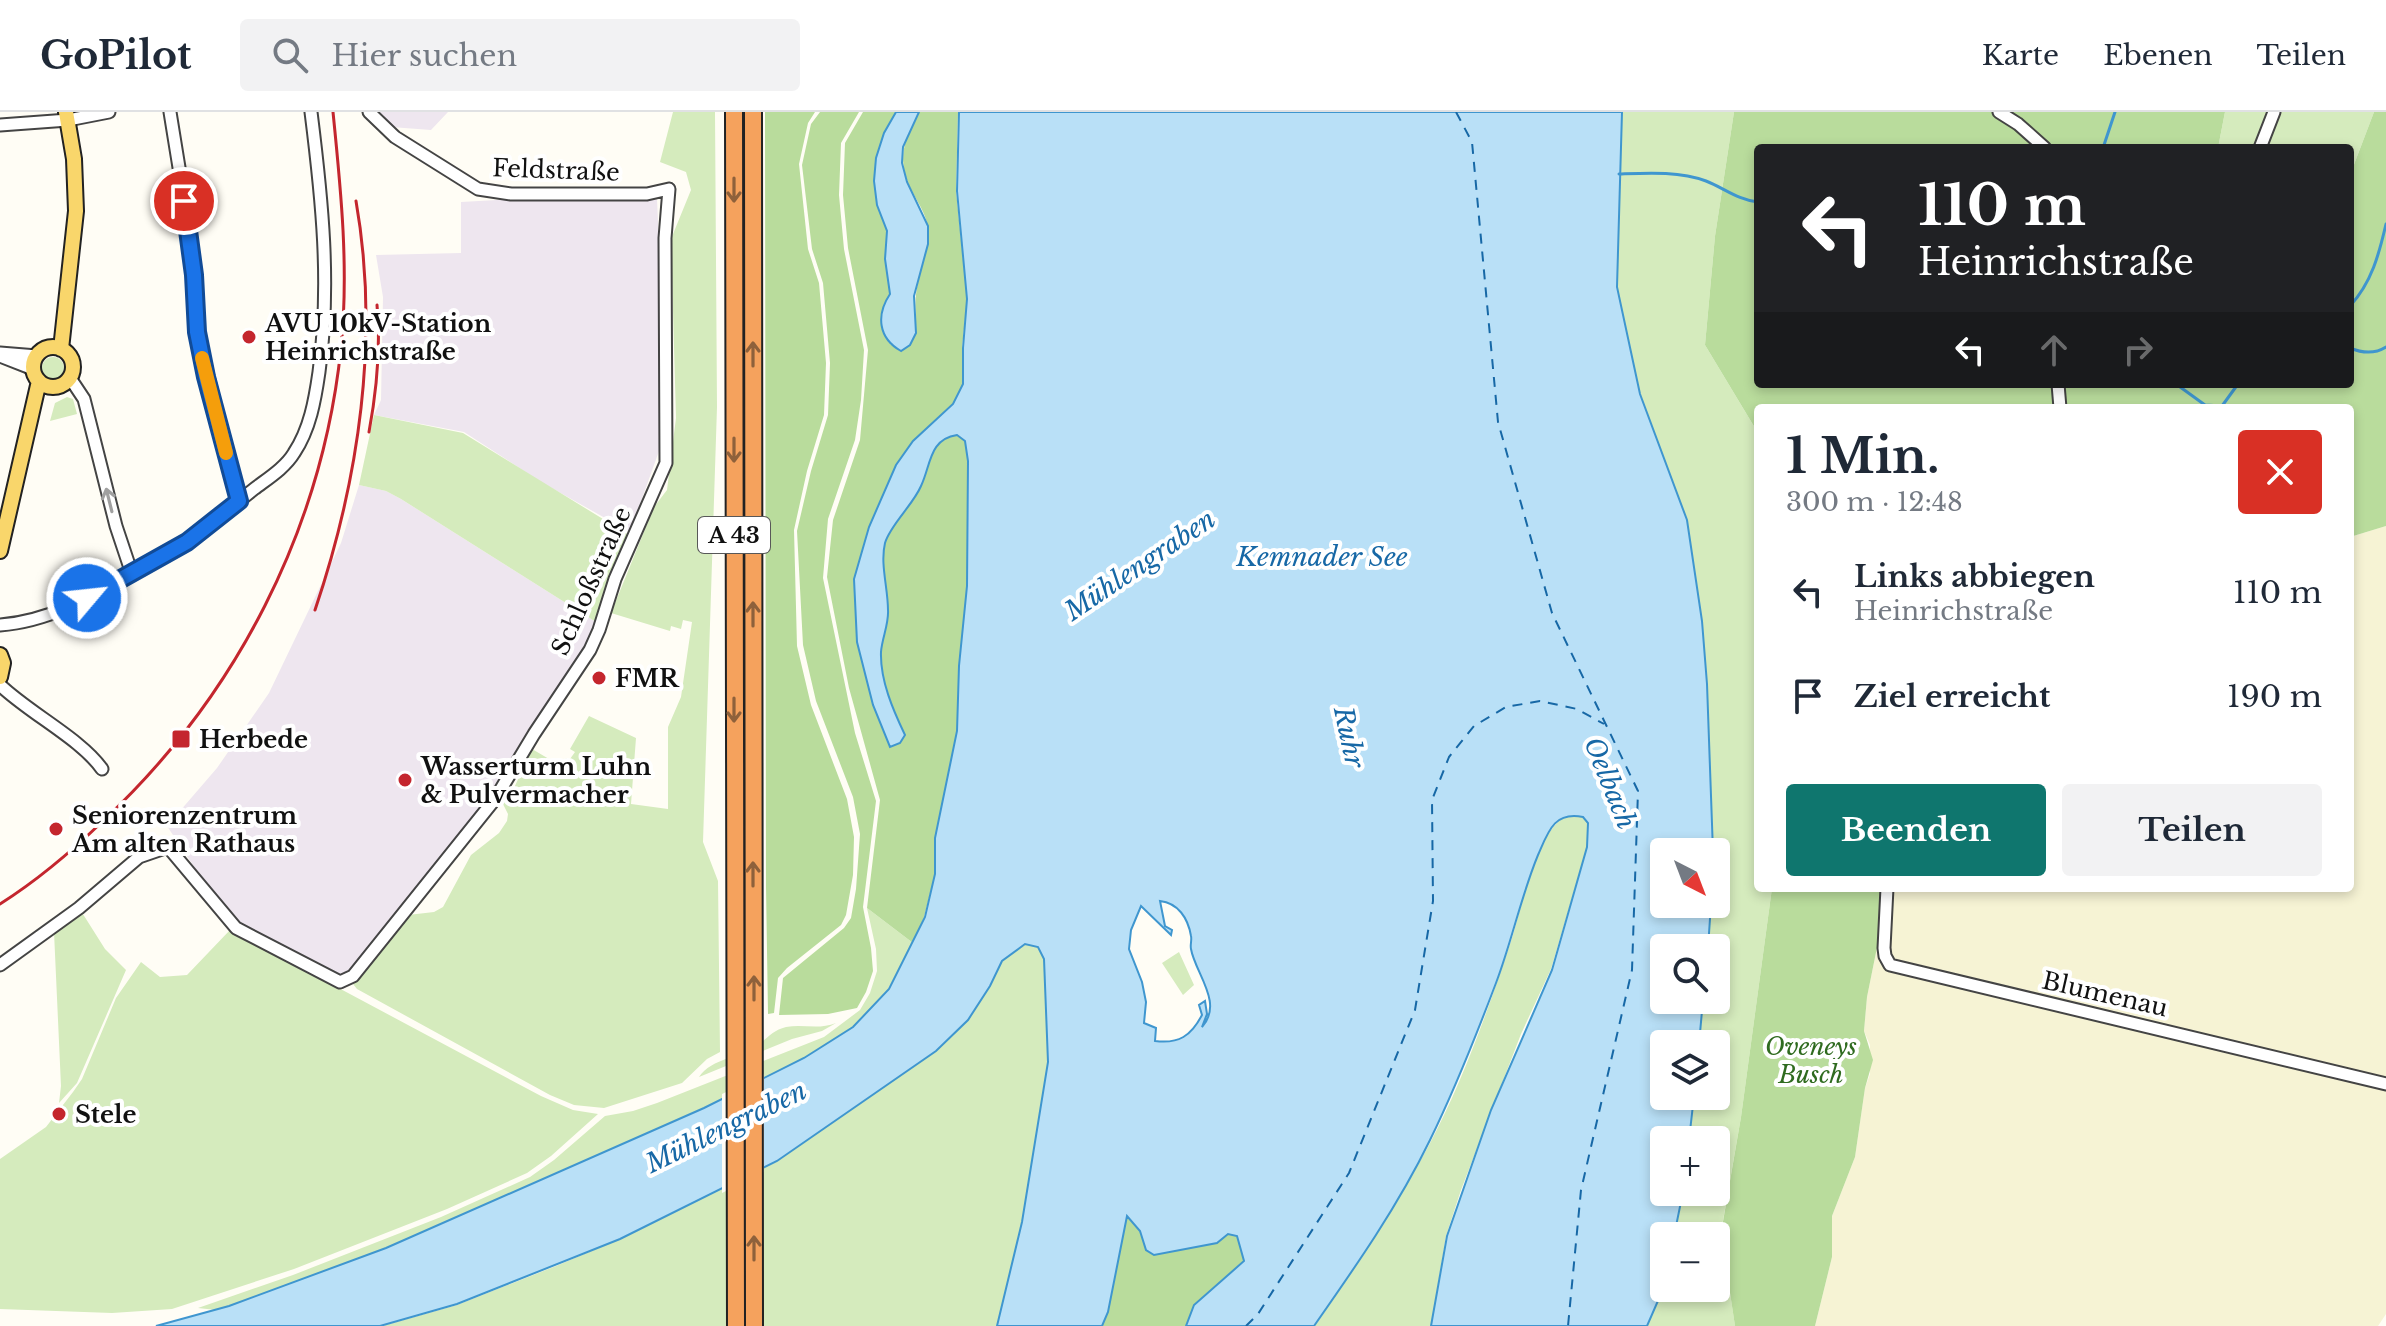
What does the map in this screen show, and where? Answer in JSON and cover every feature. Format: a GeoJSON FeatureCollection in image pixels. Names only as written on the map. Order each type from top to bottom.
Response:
{"type":"FeatureCollection","features":[{"type":"Feature","properties":{"kind":"highway","name":"A 43"},"geometry":{"type":"LineString","coordinates":[[734,112],[736,1326]]}},
{"type":"Feature","properties":{"kind":"highway","name":"A 43"},"geometry":{"type":"LineString","coordinates":[[753,112],[754,1326]]}},
{"type":"Feature","properties":{"kind":"main road"},"geometry":{"type":"LineString","coordinates":[[0,551],[45,365],[64,309],[76,211],[74,159],[67,116]]}},
{"type":"Feature","properties":{"kind":"main road"},"geometry":{"type":"LineString","coordinates":[[71,358],[73,371],[62,385],[45,365],[71,358]]}},
{"type":"Feature","properties":{"kind":"main road"},"geometry":{"type":"LineString","coordinates":[[0,655],[3,663],[0,677]]}},
{"type":"Feature","properties":{"kind":"street"},"geometry":{"type":"LineString","coordinates":[[0,125],[109,112]]}},
{"type":"Feature","properties":{"kind":"street"},"geometry":{"type":"LineString","coordinates":[[170,112],[189,236],[197,332],[239,501]]}},
{"type":"Feature","properties":{"kind":"street"},"geometry":{"type":"LineString","coordinates":[[0,625],[30,622],[56,613],[132,574],[187,542],[293,456],[306,431],[322,347],[326,252],[311,112]]}},
{"type":"Feature","properties":{"kind":"street","name":"Feldstraße"},"geometry":{"type":"LineString","coordinates":[[369,112],[395,137],[478,189],[511,194],[647,194],[669,189]]}},
{"type":"Feature","properties":{"kind":"street"},"geometry":{"type":"LineString","coordinates":[[1999,112],[2040,144]]}},
{"type":"Feature","properties":{"kind":"street"},"geometry":{"type":"LineString","coordinates":[[2262,144],[2274,112]]}},
{"type":"Feature","properties":{"kind":"street","name":"Schloßstraße"},"geometry":{"type":"LineString","coordinates":[[0,965],[79,908],[139,857],[172,848],[236,928],[340,982],[353,976],[367,960],[495,799],[590,650],[630,541],[666,463],[665,238],[669,189]]}},
{"type":"Feature","properties":{"kind":"street"},"geometry":{"type":"LineString","coordinates":[[0,354],[45,365]]}},
{"type":"Feature","properties":{"kind":"street"},"geometry":{"type":"LineString","coordinates":[[70,378],[84,399],[116,526],[132,574]]}},
{"type":"Feature","properties":{"kind":"street"},"geometry":{"type":"LineString","coordinates":[[0,685],[93,756],[102,769]]}},
{"type":"Feature","properties":{"kind":"street","name":"Blumenau"},"geometry":{"type":"LineString","coordinates":[[1887,892],[1884,948],[1890,965],[2386,1084]]}},
{"type":"Feature","properties":{"kind":"shaded area"},"geometry":{"type":"Polygon","coordinates":[[[378,112],[448,112],[431,130],[391,127],[378,112]]]}},
{"type":"Feature","properties":{"kind":"shaded area"},"geometry":{"type":"Polygon","coordinates":[[[657,199],[663,333],[659,451],[630,532],[541,482],[464,432],[374,415],[381,400],[383,297],[376,255],[461,253],[461,202],[657,199]]]}},
{"type":"Feature","properties":{"kind":"shaded area"},"geometry":{"type":"Polygon","coordinates":[[[359,485],[386,491],[401,499],[596,622],[590,639],[483,803],[351,975],[340,978],[245,929],[224,912],[167,826],[217,768],[269,693],[341,543],[359,485]]]}},
{"type":"Feature","properties":{"kind":"shaded area"},"geometry":{"type":"Polygon","coordinates":[[[2386,526],[2386,1314],[2378,1326],[1815,1326],[1832,1257],[1832,1216],[1855,1157],[1865,1088],[1870,1074],[1870,1045],[1864,1031],[1867,997],[1888,892],[2354,892],[2354,536],[2386,526]]]}},
{"type":"Feature","properties":{"kind":"green space"},"geometry":{"type":"Polygon","coordinates":[[[673,112],[715,112],[717,407],[703,842],[718,881],[720,1052],[707,1059],[682,1083],[604,1108],[574,1105],[550,1095],[353,984],[391,932],[408,915],[434,912],[443,907],[471,855],[499,833],[507,821],[508,814],[502,802],[514,788],[532,749],[561,766],[575,752],[570,749],[589,716],[636,738],[631,804],[668,809],[668,727],[681,697],[692,622],[683,620],[681,629],[671,626],[670,631],[611,613],[654,507],[667,490],[676,418],[671,239],[691,190],[686,172],[660,162],[673,112]]]}},
{"type":"Feature","properties":{"kind":"green space"},"geometry":{"type":"Polygon","coordinates":[[[765,112],[815,112],[808,123],[799,164],[808,249],[819,283],[826,363],[824,415],[794,530],[797,646],[811,705],[847,799],[854,837],[853,875],[846,915],[841,925],[778,978],[774,1013],[768,1014],[766,887],[765,112]]]}},
{"type":"Feature","properties":{"kind":"green space"},"geometry":{"type":"Polygon","coordinates":[[[820,112],[859,112],[841,143],[839,195],[844,249],[864,350],[861,400],[855,440],[828,519],[823,578],[855,733],[876,801],[863,907],[873,971],[857,1008],[828,1014],[779,1015],[783,978],[844,928],[851,918],[860,834],[853,797],[816,701],[803,645],[797,531],[828,415],[830,363],[823,283],[812,249],[802,165],[811,124],[820,112]]]}},
{"type":"Feature","properties":{"kind":"green space"},"geometry":{"type":"Polygon","coordinates":[[[863,112],[896,112],[884,133],[874,181],[877,205],[887,231],[885,259],[890,294],[883,307],[882,320],[891,345],[916,316],[916,292],[928,241],[923,211],[905,173],[905,144],[919,112],[958,112],[956,191],[967,299],[962,348],[963,384],[953,404],[896,465],[869,527],[854,579],[857,642],[873,705],[890,747],[900,743],[905,735],[888,695],[881,663],[888,615],[883,559],[885,543],[917,493],[936,447],[948,437],[957,435],[965,441],[968,461],[967,586],[959,666],[957,730],[935,838],[935,874],[924,917],[913,943],[867,908],[880,800],[849,688],[827,577],[833,520],[860,440],[868,350],[848,248],[843,195],[845,143],[863,112]]]}},
{"type":"Feature","properties":{"kind":"green space"},"geometry":{"type":"Polygon","coordinates":[[[1622,112],[1734,112],[1715,236],[1705,345],[1754,426],[1754,892],[1771,892],[1730,1180],[1730,1126],[1691,1126],[1692,1110],[1730,1110],[1730,1030],[1700,1030],[1702,1014],[1730,1014],[1730,934],[1709,934],[1710,918],[1730,918],[1730,838],[1712,838],[1702,621],[1687,520],[1640,393],[1617,287],[1622,112]]]}},
{"type":"Feature","properties":{"kind":"green space"},"geometry":{"type":"Polygon","coordinates":[[[1734,112],[2225,112],[2219,144],[1754,144],[1754,388],[2354,388],[2354,164],[2374,112],[2386,112],[2386,526],[2354,536],[2354,404],[1754,404],[1754,426],[1705,345],[1715,236],[1734,112]]]}},
{"type":"Feature","properties":{"kind":"green space"},"geometry":{"type":"Polygon","coordinates":[[[2225,112],[2374,112],[2354,164],[2354,144],[2219,144],[2225,112]]]}},
{"type":"Feature","properties":{"kind":"green space"},"geometry":{"type":"Polygon","coordinates":[[[53,357],[61,360],[64,368],[61,376],[53,379],[45,376],[42,368],[45,360],[53,357]]]}},
{"type":"Feature","properties":{"kind":"green space"},"geometry":{"type":"Polygon","coordinates":[[[67,397],[73,399],[77,414],[50,421],[55,403],[67,397]]]}},
{"type":"Feature","properties":{"kind":"green space"},"geometry":{"type":"Polygon","coordinates":[[[374,415],[463,433],[629,535],[596,622],[401,499],[386,491],[359,485],[374,415]]]}},
{"type":"Feature","properties":{"kind":"green space"},"geometry":{"type":"Polygon","coordinates":[[[1572,815],[1583,817],[1588,823],[1587,847],[1551,969],[1521,1034],[1446,1236],[1431,1326],[1315,1326],[1389,1214],[1441,1121],[1484,1019],[1540,849],[1560,820],[1572,815]]]}},
{"type":"Feature","properties":{"kind":"green space","name":"Oveneys Busch"},"geometry":{"type":"Polygon","coordinates":[[[1771,892],[1888,892],[1867,997],[1864,1031],[1873,1060],[1865,1088],[1855,1157],[1832,1216],[1832,1257],[1815,1326],[1735,1326],[1730,1293],[1730,1222],[1723,1222],[1726,1206],[1730,1206],[1730,1181],[1771,892]]]}},
{"type":"Feature","properties":{"kind":"green space"},"geometry":{"type":"Polygon","coordinates":[[[867,908],[913,943],[888,989],[853,1027],[804,1058],[704,1108],[443,1225],[229,1306],[216,1310],[198,1308],[293,1275],[441,1217],[530,1177],[605,1116],[657,1103],[824,1037],[860,1010],[870,993],[877,971],[876,949],[867,908]]]}},
{"type":"Feature","properties":{"kind":"green space"},"geometry":{"type":"Polygon","coordinates":[[[81,911],[105,949],[126,970],[77,1083],[59,1103],[61,1086],[54,932],[81,911]]]}},
{"type":"Feature","properties":{"kind":"green space"},"geometry":{"type":"Polygon","coordinates":[[[230,930],[541,1096],[573,1110],[598,1114],[527,1173],[447,1209],[294,1269],[172,1309],[112,1313],[0,1309],[0,1159],[46,1127],[73,1092],[82,1079],[116,998],[141,962],[160,977],[187,975],[230,930]]]}},
{"type":"Feature","properties":{"kind":"green space"},"geometry":{"type":"Polygon","coordinates":[[[1025,944],[1038,947],[1044,959],[1048,1062],[1022,1222],[997,1326],[382,1326],[457,1305],[556,1266],[620,1239],[777,1161],[889,1083],[990,986],[1002,961],[1025,944]]]}},
{"type":"Feature","properties":{"kind":"green space"},"geometry":{"type":"Polygon","coordinates":[[[1179,952],[1194,985],[1183,995],[1162,963],[1179,952]]]}},
{"type":"Feature","properties":{"kind":"green space"},"geometry":{"type":"Polygon","coordinates":[[[836,1023],[699,1077],[711,1066],[753,1048],[782,1028],[836,1023]]]}},
{"type":"Feature","properties":{"kind":"green space"},"geometry":{"type":"Polygon","coordinates":[[[1680,1206],[1726,1206],[1723,1222],[1677,1222],[1680,1206]]]}},
{"type":"Feature","properties":{"kind":"green space"},"geometry":{"type":"Polygon","coordinates":[[[1127,1215],[1140,1231],[1146,1250],[1154,1255],[1228,1234],[1237,1236],[1244,1261],[1194,1305],[1186,1326],[1102,1326],[1108,1312],[1127,1215]]]}},
{"type":"Feature","properties":{"kind":"green space"},"geometry":{"type":"Polygon","coordinates":[[[1730,1292],[1735,1326],[1647,1326],[1657,1302],[1730,1302],[1730,1292]]]}},
{"type":"Feature","properties":{"kind":"water"},"geometry":{"type":"Polygon","coordinates":[[[896,112],[919,112],[903,147],[902,163],[907,182],[928,226],[928,244],[914,296],[916,333],[910,345],[901,351],[888,340],[882,326],[883,310],[890,294],[885,259],[887,231],[877,205],[874,181],[876,158],[884,133],[896,112]]]}},
{"type":"Feature","properties":{"kind":"water","name":"Kemnader See"},"geometry":{"type":"Polygon","coordinates":[[[959,112],[1622,112],[1617,287],[1640,394],[1687,520],[1702,621],[1712,838],[1650,838],[1650,918],[1710,918],[1709,934],[1650,934],[1650,1014],[1702,1014],[1700,1030],[1650,1030],[1650,1110],[1692,1110],[1691,1126],[1650,1126],[1650,1206],[1680,1206],[1677,1222],[1650,1222],[1650,1302],[1657,1302],[1647,1326],[1431,1326],[1447,1236],[1491,1110],[1552,970],[1587,847],[1588,823],[1583,817],[1573,816],[1559,820],[1549,831],[1527,886],[1502,967],[1457,1082],[1418,1164],[1361,1258],[1314,1326],[1186,1326],[1194,1305],[1244,1261],[1237,1236],[1228,1234],[1217,1243],[1154,1255],[1146,1250],[1140,1231],[1127,1216],[1108,1312],[1102,1326],[997,1326],[1022,1222],[1048,1062],[1044,959],[1038,947],[1025,944],[1002,961],[968,1020],[936,1051],[777,1161],[620,1239],[457,1304],[380,1326],[156,1326],[229,1306],[386,1248],[704,1108],[804,1058],[853,1027],[889,989],[925,917],[935,874],[935,838],[957,731],[959,666],[967,586],[968,461],[965,441],[957,435],[948,437],[936,447],[917,493],[885,543],[883,559],[888,615],[881,663],[888,695],[905,735],[900,743],[890,747],[873,705],[857,642],[854,579],[869,527],[896,465],[913,441],[953,404],[963,384],[967,299],[957,191],[959,112]],[[1160,901],[1165,926],[1172,930],[1171,935],[1141,906],[1131,930],[1129,949],[1142,982],[1146,1002],[1144,1023],[1156,1028],[1155,1041],[1163,1042],[1178,1040],[1189,1033],[1202,1015],[1199,1005],[1205,1001],[1207,1014],[1202,1027],[1210,1008],[1191,949],[1187,923],[1181,912],[1160,901]]]}},
{"type":"Feature","properties":{"kind":"pier"},"geometry":{"type":"Polygon","coordinates":[[[764,1074],[764,1172],[722,1193],[722,1094],[764,1074]]]}},
{"type":"Feature","properties":{"kind":"waterway"},"geometry":{"type":"LineString","coordinates":[[2104,144],[2115,112]]}},
{"type":"Feature","properties":{"kind":"waterway"},"geometry":{"type":"LineString","coordinates":[[1619,174],[1685,176],[1706,181],[1754,201]]}},
{"type":"Feature","properties":{"kind":"waterway"},"geometry":{"type":"LineString","coordinates":[[2354,302],[2369,277],[2386,224]]}},
{"type":"Feature","properties":{"kind":"waterway"},"geometry":{"type":"LineString","coordinates":[[2354,349],[2368,352],[2386,347]]}},
{"type":"Feature","properties":{"kind":"waterway"},"geometry":{"type":"LineString","coordinates":[[2182,388],[2204,404]]}},
{"type":"Feature","properties":{"kind":"waterway"},"geometry":{"type":"LineString","coordinates":[[2223,404],[2235,388]]}},
{"type":"Feature","properties":{"kind":"ferry route"},"geometry":{"type":"LineString","coordinates":[[1456,112],[1472,142],[1498,422],[1552,613],[1638,791],[1632,970],[1581,1190],[1568,1326]]}},
{"type":"Feature","properties":{"kind":"ferry route"},"geometry":{"type":"LineString","coordinates":[[1246,1326],[1258,1314],[1349,1173],[1415,1010],[1433,901],[1432,800],[1449,757],[1474,726],[1506,707],[1540,701],[1577,709],[1604,724]]}},
{"type":"Feature","properties":{"kind":"railway"},"geometry":{"type":"LineString","coordinates":[[0,904],[41,875],[92,832],[151,772],[194,720],[232,664],[265,606],[292,545],[315,481],[331,415],[341,348],[344,259],[333,112]]}},
{"type":"Feature","properties":{"kind":"railway"},"geometry":{"type":"LineString","coordinates":[[315,610],[343,511],[361,408],[366,304],[356,201]]}},
{"type":"Feature","properties":{"kind":"railway"},"geometry":{"type":"LineString","coordinates":[[369,432],[378,369],[377,305]]}},
{"type":"Feature","properties":{"kind":"slow traffic"},"geometry":{"type":"LineString","coordinates":[[202,358],[226,453]]}},
{"type":"Feature","properties":{"kind":"place","name":"AVU 10kV-Station Heinrichstraße"},"geometry":{"type":"Point","coordinates":[249,337]}},
{"type":"Feature","properties":{"kind":"place","name":"FMR"},"geometry":{"type":"Point","coordinates":[599,678]}},
{"type":"Feature","properties":{"kind":"place","name":"Herbede"},"geometry":{"type":"Point","coordinates":[181,739]}},
{"type":"Feature","properties":{"kind":"place","name":"Wasserturm Luhn & Pulvermacher"},"geometry":{"type":"Point","coordinates":[405,780]}},
{"type":"Feature","properties":{"kind":"place","name":"Seniorenzentrum Am alten Rathaus"},"geometry":{"type":"Point","coordinates":[56,829]}},
{"type":"Feature","properties":{"kind":"place","name":"Stele"},"geometry":{"type":"Point","coordinates":[59,1114]}},
{"type":"Feature","properties":{"kind":"route"},"geometry":{"type":"LineString","coordinates":[[87,598],[187,542],[239,501],[197,332],[194,275],[184,201]]}},
{"type":"Feature","properties":{"kind":"water label","name":"Mühlengraben"},"geometry":{"type":"Point","coordinates":[1140,565]}},
{"type":"Feature","properties":{"kind":"water label","name":"Ruhr"},"geometry":{"type":"Point","coordinates":[1349,737]}},
{"type":"Feature","properties":{"kind":"water label","name":"Oelbach"},"geometry":{"type":"Point","coordinates":[1610,783]}},
{"type":"Feature","properties":{"kind":"water label","name":"Mühlengraben"},"geometry":{"type":"Point","coordinates":[726,1127]}}]}
